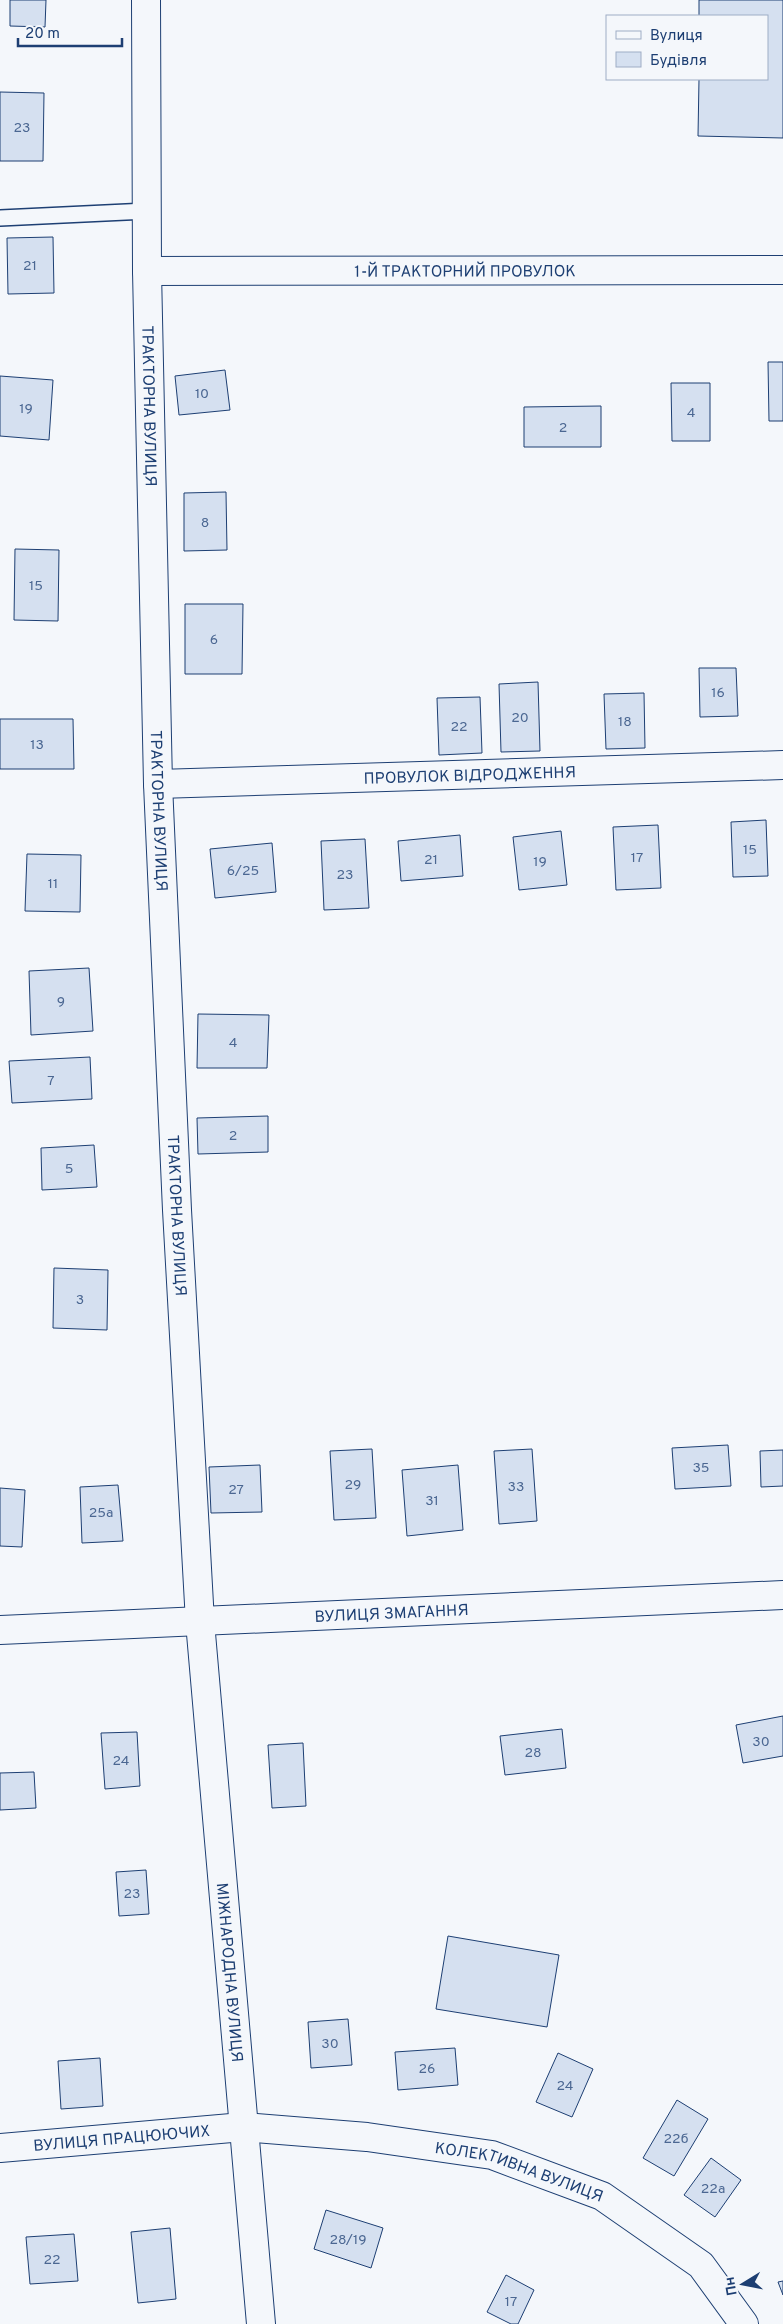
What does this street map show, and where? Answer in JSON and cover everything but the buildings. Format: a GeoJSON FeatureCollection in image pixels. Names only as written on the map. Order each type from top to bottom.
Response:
{"type":"FeatureCollection","features":[{"type":"Feature","properties":{"kind":"street","name":"ТРАКТОРНА ВУЛИЦЯ"},"geometry":{"type":"LineString","coordinates":[[146,0],[147,271],[158,784],[177,1200],[200,1622]]}},
{"type":"Feature","properties":{"kind":"street","name":"1-Й ТРАКТОРНИЙ ПРОВУЛОК"},"geometry":{"type":"LineString","coordinates":[[147,271],[783,270]]}},
{"type":"Feature","properties":{"kind":"street","name":"ПРОВУЛОК ВІДРОДЖЕННЯ"},"geometry":{"type":"LineString","coordinates":[[158,784],[783,765]]}},
{"type":"Feature","properties":{"kind":"street","name":"ВУЛИЦЯ ЗМАГАННЯ"},"geometry":{"type":"LineString","coordinates":[[0,1630],[783,1596]]}},
{"type":"Feature","properties":{"kind":"street","name":"МІЖНАРОДНА ВУЛИЦЯ"},"geometry":{"type":"LineString","coordinates":[[200,1622],[261,2324]]}},
{"type":"Feature","properties":{"kind":"street","name":"ВУЛИЦЯ ПРАЦЮЮЧИХ"},"geometry":{"type":"LineString","coordinates":[[0,2148],[243,2127]]}},
{"type":"Feature","properties":{"kind":"street","name":"КОЛЕКТИВНА ВУЛИЦЯ"},"geometry":{"type":"LineString","coordinates":[[243,2127],[367,2137],[492,2155],[602,2196],[701,2265],[744,2324]]}},
{"type":"Feature","properties":{"kind":"lane"},"geometry":{"type":"LineString","coordinates":[[0,218],[147,211]]}}]}
